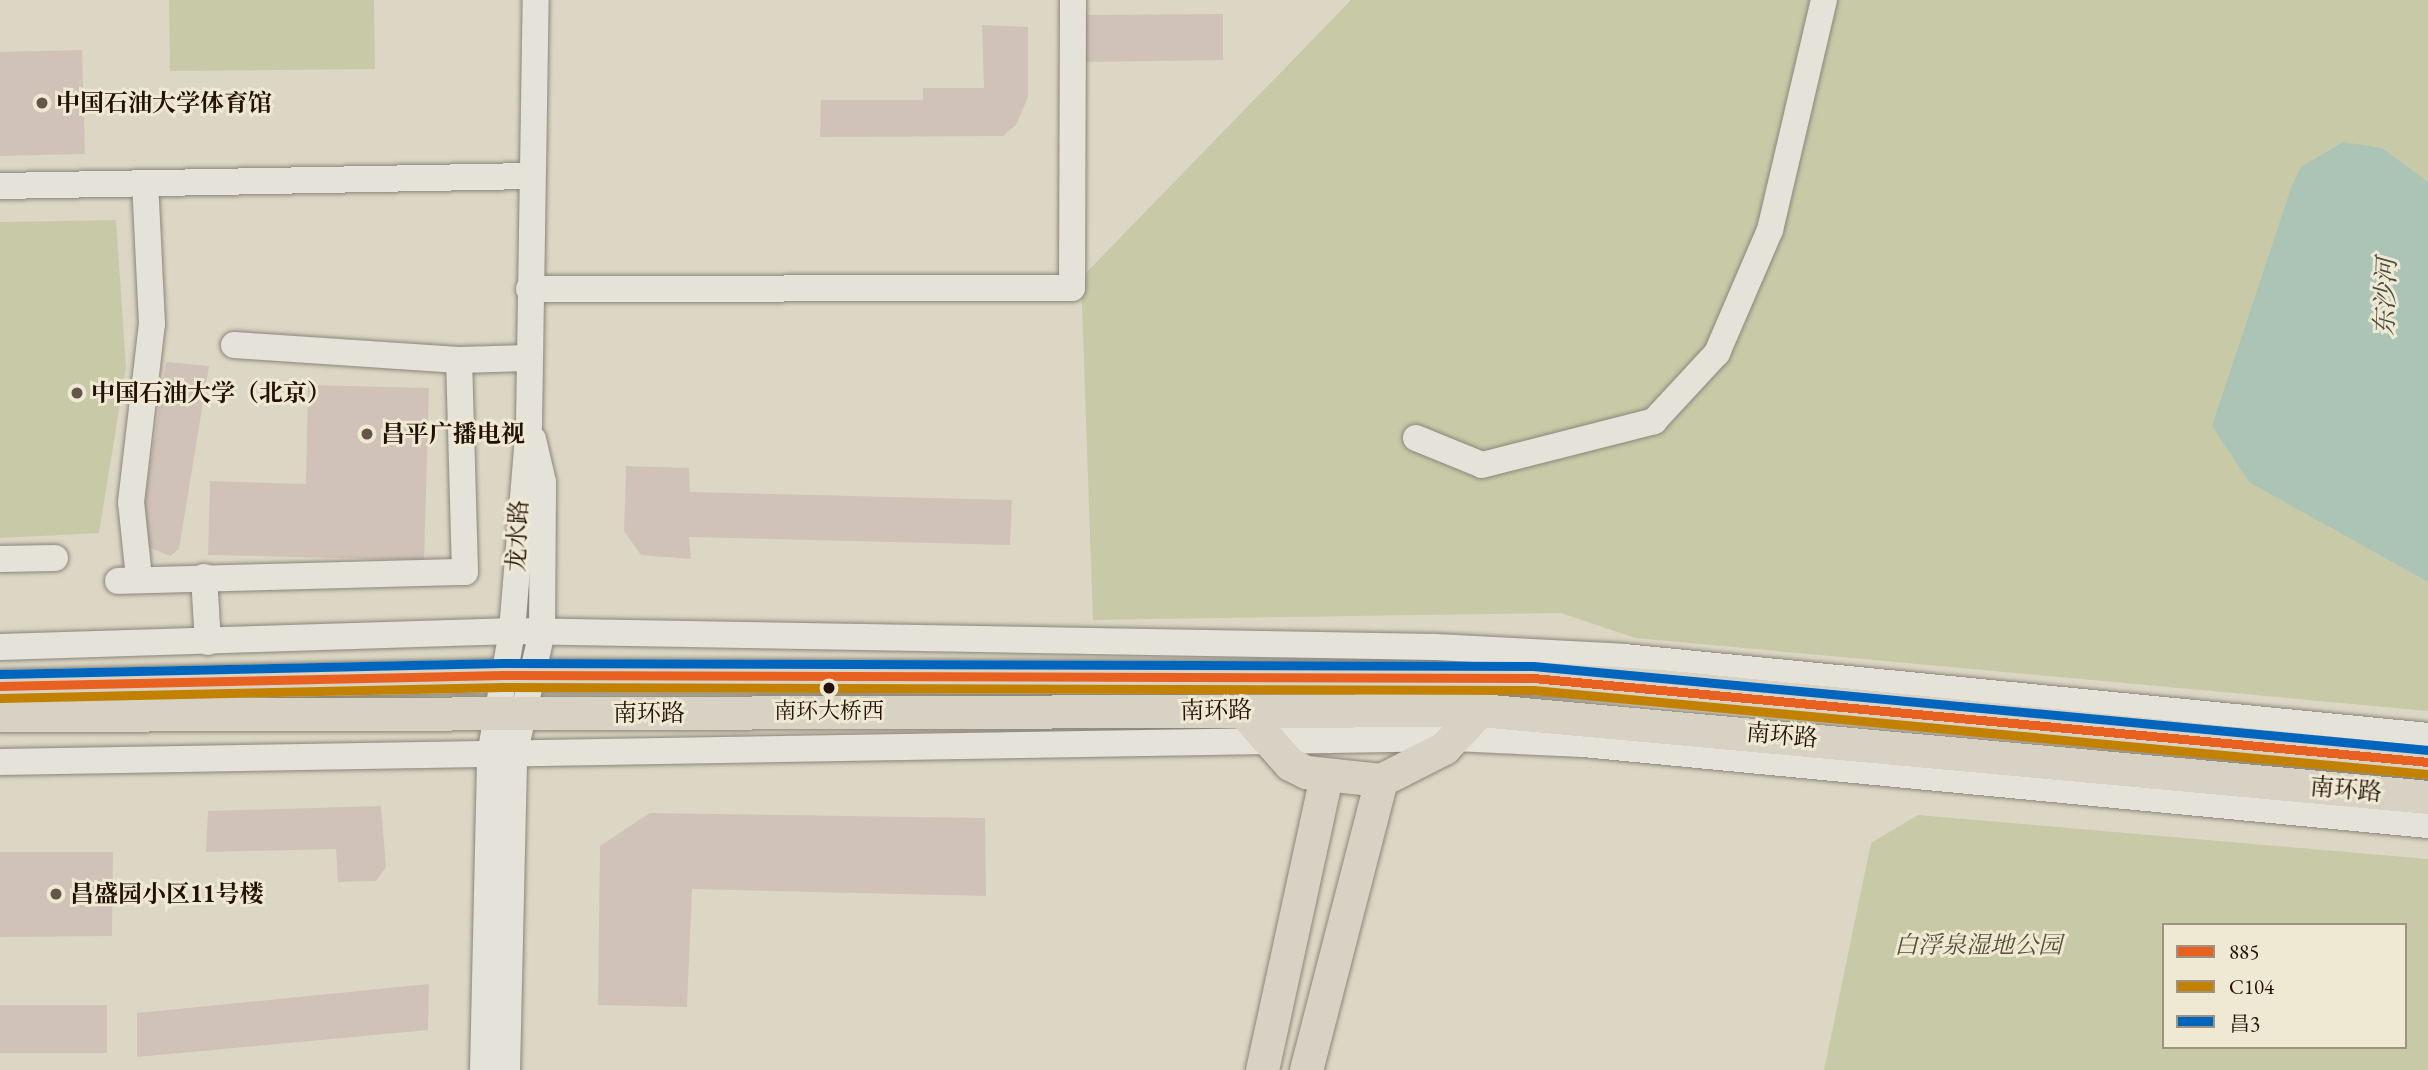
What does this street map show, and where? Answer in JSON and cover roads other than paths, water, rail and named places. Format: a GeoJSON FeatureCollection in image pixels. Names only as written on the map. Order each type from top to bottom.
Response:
{"type":"FeatureCollection","features":[{"type":"Feature","properties":{"kind":"main road","name":"南环路"},"geometry":{"type":"LineString","coordinates":[[0,686],[517,675],[1533,678],[1662,673],[2428,762]]}},
{"type":"Feature","properties":{"kind":"main road"},"geometry":{"type":"LineString","coordinates":[[1242,710],[1290,764],[1326,777],[1381,780],[1454,738],[1480,710]]}},
{"type":"Feature","properties":{"kind":"main road","name":"南环路"},"geometry":{"type":"LineString","coordinates":[[0,715],[1480,710],[1656,737],[2428,797]]}},
{"type":"Feature","properties":{"kind":"main road"},"geometry":{"type":"LineString","coordinates":[[1262,1070],[1326,777]]}},
{"type":"Feature","properties":{"kind":"main road"},"geometry":{"type":"LineString","coordinates":[[1306,1070],[1381,780]]}},
{"type":"Feature","properties":{"kind":"street","name":"龙水路"},"geometry":{"type":"LineString","coordinates":[[483,1070],[502,755],[517,675],[512,631],[529,424],[529,289],[536,0]]}},
{"type":"Feature","properties":{"kind":"street"},"geometry":{"type":"LineString","coordinates":[[529,289],[1072,288],[1073,0]]}},
{"type":"Feature","properties":{"kind":"street"},"geometry":{"type":"LineString","coordinates":[[1416,438],[1482,465],[1654,421],[1717,353],[1770,230],[1824,0]]}},
{"type":"Feature","properties":{"kind":"street"},"geometry":{"type":"LineString","coordinates":[[0,186],[532,176]]}},
{"type":"Feature","properties":{"kind":"street"},"geometry":{"type":"LineString","coordinates":[[145,183],[152,324],[131,502],[128,580],[465,572],[459,360]]}},
{"type":"Feature","properties":{"kind":"street"},"geometry":{"type":"LineString","coordinates":[[234,345],[459,360],[528,358]]}},
{"type":"Feature","properties":{"kind":"street"},"geometry":{"type":"LineString","coordinates":[[517,675],[542,632],[543,482],[529,424]]}},
{"type":"Feature","properties":{"kind":"street"},"geometry":{"type":"LineString","coordinates":[[0,559],[54,558]]}},
{"type":"Feature","properties":{"kind":"street"},"geometry":{"type":"LineString","coordinates":[[204,577],[208,642]]}},
{"type":"Feature","properties":{"kind":"street"},"geometry":{"type":"LineString","coordinates":[[0,647],[512,631],[1435,647],[1662,673],[2428,736]]}},
{"type":"Feature","properties":{"kind":"street"},"geometry":{"type":"LineString","coordinates":[[0,762],[1270,740],[1656,737],[2428,825]]}},
{"type":"Feature","properties":{"kind":"street","name":"龙水路"},"geometry":{"type":"LineString","coordinates":[[502,755],[506,1070]]}},
{"type":"Feature","properties":{"kind":"water","name":"东沙河"},"geometry":{"type":"Polygon","coordinates":[[[2343,142],[2382,148],[2428,182],[2428,582],[2249,482],[2212,426],[2292,185],[2301,167],[2343,142]]]}},
{"type":"Feature","properties":{"kind":"place","name":"中国石油大学体育馆"},"geometry":{"type":"Point","coordinates":[42,103]}},
{"type":"Feature","properties":{"kind":"place","name":"中国石油大学（北京）"},"geometry":{"type":"Point","coordinates":[77,393]}},
{"type":"Feature","properties":{"kind":"place","name":"昌平广播电视"},"geometry":{"type":"Point","coordinates":[367,434]}},
{"type":"Feature","properties":{"kind":"place","name":"南环大桥西"},"geometry":{"type":"Point","coordinates":[829,688]}},
{"type":"Feature","properties":{"kind":"place","name":"昌盛园小区11号楼"},"geometry":{"type":"Point","coordinates":[56,894]}},
{"type":"Feature","properties":{"kind":"park label","name":"白浮泉湿地公园"},"geometry":{"type":"Point","coordinates":[1978,945]}}]}
